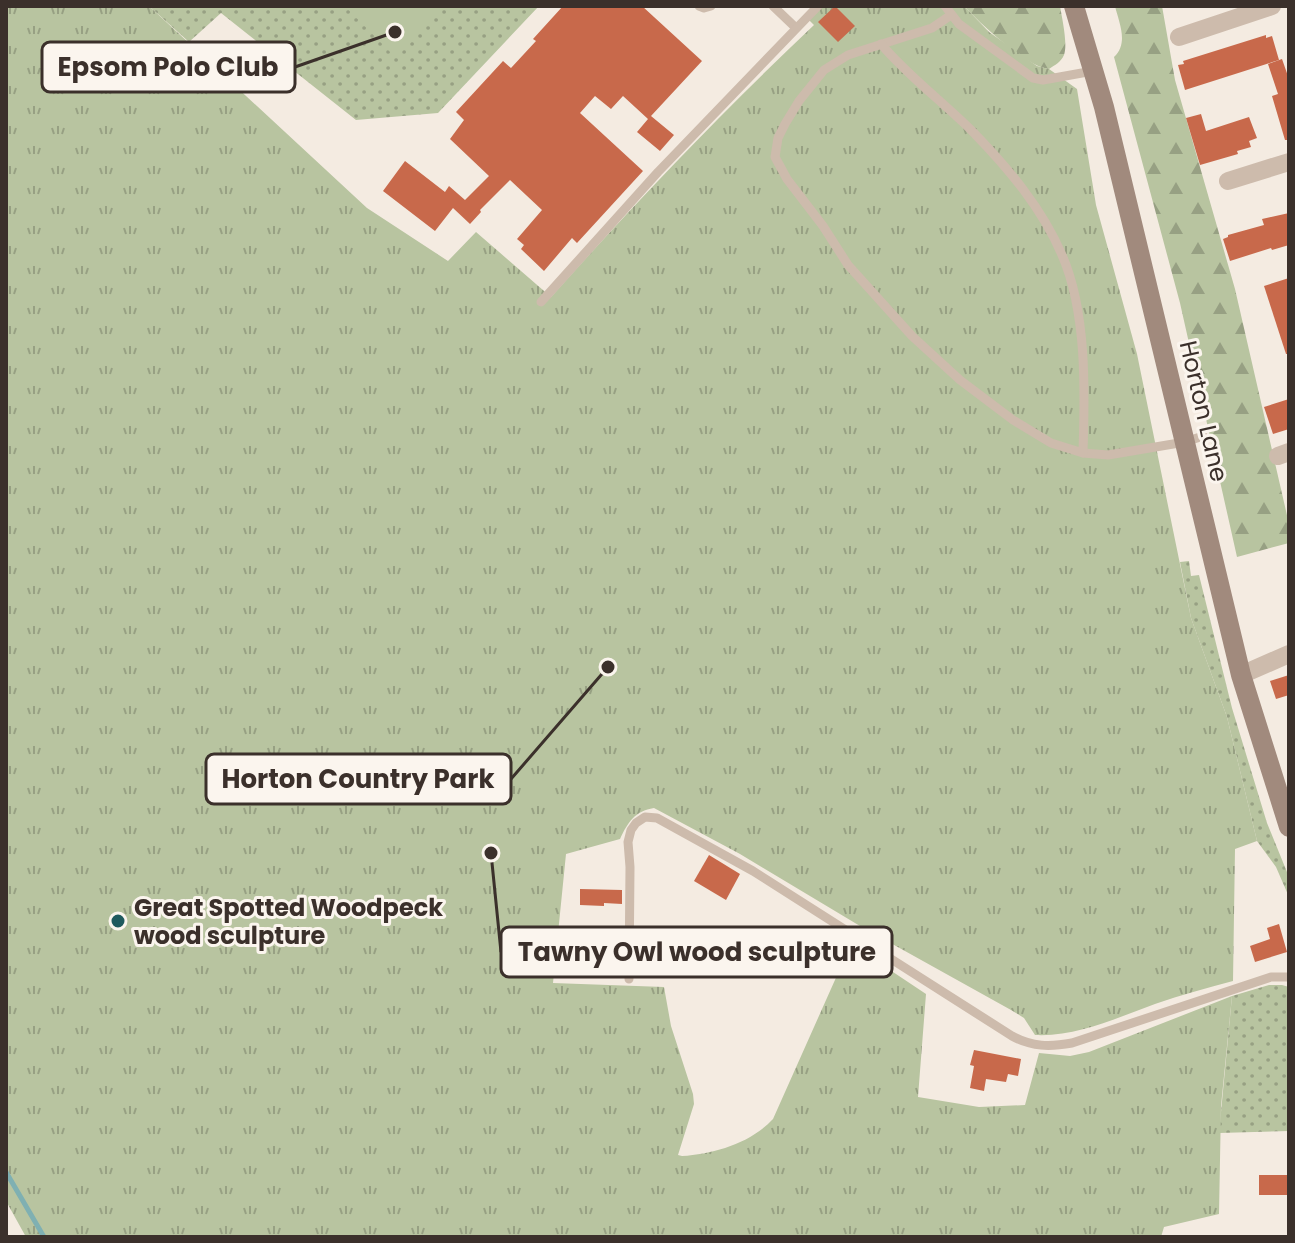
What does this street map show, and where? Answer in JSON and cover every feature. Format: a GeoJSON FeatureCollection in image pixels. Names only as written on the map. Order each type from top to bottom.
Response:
{"type":"FeatureCollection","features":[{"type":"Feature","properties":{"kind":"street","name":"Horton Lane"},"geometry":{"type":"LineString","coordinates":[[1074,6],[1194,439],[1241,675],[1289,827]]}},
{"type":"Feature","properties":{"kind":"street"},"geometry":{"type":"LineString","coordinates":[[1179,37],[1272,6]]}},
{"type":"Feature","properties":{"kind":"street"},"geometry":{"type":"LineString","coordinates":[[1228,181],[1289,162]]}},
{"type":"Feature","properties":{"kind":"street"},"geometry":{"type":"LineString","coordinates":[[1241,675],[1289,654]]}},
{"type":"Feature","properties":{"kind":"lane"},"geometry":{"type":"LineString","coordinates":[[699,6],[711,6]]}},
{"type":"Feature","properties":{"kind":"lane"},"geometry":{"type":"LineString","coordinates":[[773,6],[796,28]]}},
{"type":"Feature","properties":{"kind":"lane"},"geometry":{"type":"LineString","coordinates":[[541,302],[658,172],[818,6]]}},
{"type":"Feature","properties":{"kind":"lane"},"geometry":{"type":"LineString","coordinates":[[1093,71],[1043,80],[1033,78],[959,24],[948,10],[927,31],[841,58],[817,77],[793,110],[778,138],[775,152],[777,163],[848,265],[912,336],[960,380],[1013,420],[1051,443],[1083,453],[1108,455],[1194,439]]}},
{"type":"Feature","properties":{"kind":"lane"},"geometry":{"type":"LineString","coordinates":[[881,44],[1009,171],[1036,208],[1062,254],[1075,295],[1080,332],[1085,403],[1083,453]]}},
{"type":"Feature","properties":{"kind":"lane"},"geometry":{"type":"LineString","coordinates":[[629,979],[628,842],[631,830],[645,817],[657,818],[753,871],[1012,1036],[1030,1044],[1049,1046],[1072,1043],[1271,977],[1289,977]]}},
{"type":"Feature","properties":{"kind":"green space"},"geometry":{"type":"Polygon","coordinates":[[[6,6],[149,6],[367,208],[448,261],[476,232],[551,297],[680,158],[814,25],[808,19],[821,6],[964,6],[989,32],[1037,66],[1049,69],[1077,89],[1096,205],[1137,354],[1191,618],[1227,717],[1257,841],[1235,849],[1233,981],[1081,1030],[1035,1035],[1024,1018],[1011,1010],[654,808],[633,818],[620,839],[566,854],[553,983],[664,987],[671,1026],[693,1094],[694,1104],[678,1155],[682,1156],[731,1146],[754,1135],[773,1119],[851,944],[926,994],[918,1097],[979,1107],[1025,1105],[1039,1053],[1070,1056],[1089,1052],[1232,996],[1221,1106],[1219,1214],[1164,1227],[1161,1237],[26,1237],[6,1201],[6,6]]]}},
{"type":"Feature","properties":{"kind":"green space"},"geometry":{"type":"Polygon","coordinates":[[[149,6],[539,6],[438,113],[356,120],[221,13],[189,42],[149,6]]]}},
{"type":"Feature","properties":{"kind":"green space"},"geometry":{"type":"Polygon","coordinates":[[[345,6],[445,6],[396,58],[345,6]]]}},
{"type":"Feature","properties":{"kind":"green space"},"geometry":{"type":"Polygon","coordinates":[[[964,6],[1060,6],[1064,55],[1049,69],[1039,66],[1004,43],[964,6]]]}},
{"type":"Feature","properties":{"kind":"green space"},"geometry":{"type":"Polygon","coordinates":[[[1115,6],[1162,6],[1175,80],[1235,289],[1289,524],[1289,543],[1237,557],[1180,303],[1114,57],[1122,39],[1115,6]]]}},
{"type":"Feature","properties":{"kind":"green space"},"geometry":{"type":"Polygon","coordinates":[[[1189,561],[1191,576],[1199,575],[1232,708],[1267,823],[1289,877],[1289,897],[1276,867],[1257,841],[1227,717],[1191,618],[1180,562],[1189,561]]]}},
{"type":"Feature","properties":{"kind":"green space"},"geometry":{"type":"Polygon","coordinates":[[[1269,985],[1289,987],[1289,1131],[1219,1133],[1232,996],[1269,985]]]}},
{"type":"Feature","properties":{"kind":"building"},"geometry":{"type":"Polygon","coordinates":[[[563,6],[642,6],[702,61],[651,116],[674,135],[660,151],[637,132],[648,119],[623,96],[611,109],[595,96],[580,113],[643,171],[577,243],[572,238],[544,271],[521,249],[524,245],[517,239],[542,210],[510,180],[470,224],[453,208],[435,231],[383,191],[405,161],[445,192],[449,186],[465,200],[489,176],[450,139],[464,120],[456,112],[503,61],[511,68],[563,6]]]}},
{"type":"Feature","properties":{"kind":"building"},"geometry":{"type":"Polygon","coordinates":[[[835,6],[855,26],[838,42],[818,22],[835,6]]]}},
{"type":"Feature","properties":{"kind":"building"},"geometry":{"type":"Polygon","coordinates":[[[1266,35],[1266,38],[1272,36],[1279,60],[1185,90],[1178,65],[1184,64],[1183,61],[1266,35]]]}},
{"type":"Feature","properties":{"kind":"building"},"geometry":{"type":"Polygon","coordinates":[[[1282,59],[1289,79],[1289,140],[1285,140],[1272,96],[1278,94],[1268,64],[1282,59]]]}},
{"type":"Feature","properties":{"kind":"building"},"geometry":{"type":"Polygon","coordinates":[[[1201,114],[1206,131],[1249,117],[1257,138],[1249,141],[1251,147],[1237,151],[1238,154],[1200,165],[1186,118],[1201,114]]]}},
{"type":"Feature","properties":{"kind":"building"},"geometry":{"type":"Polygon","coordinates":[[[1289,213],[1289,245],[1230,261],[1223,239],[1264,225],[1262,219],[1289,213]]]}},
{"type":"Feature","properties":{"kind":"building"},"geometry":{"type":"Polygon","coordinates":[[[1289,278],[1289,354],[1286,354],[1264,286],[1289,278]]]}},
{"type":"Feature","properties":{"kind":"building"},"geometry":{"type":"Polygon","coordinates":[[[1289,399],[1289,429],[1273,434],[1264,407],[1289,399]]]}},
{"type":"Feature","properties":{"kind":"building"},"geometry":{"type":"Polygon","coordinates":[[[1289,675],[1289,695],[1276,699],[1270,681],[1289,675]]]}},
{"type":"Feature","properties":{"kind":"building"},"geometry":{"type":"Polygon","coordinates":[[[709,855],[740,874],[726,900],[694,881],[709,855]]]}},
{"type":"Feature","properties":{"kind":"building"},"geometry":{"type":"Polygon","coordinates":[[[580,889],[622,890],[622,904],[580,905],[580,889]]]}},
{"type":"Feature","properties":{"kind":"building"},"geometry":{"type":"Polygon","coordinates":[[[1279,924],[1287,952],[1255,962],[1250,946],[1270,939],[1267,928],[1279,924]]]}},
{"type":"Feature","properties":{"kind":"building"},"geometry":{"type":"Polygon","coordinates":[[[974,1050],[1021,1059],[1018,1076],[1008,1074],[1006,1082],[986,1079],[984,1091],[970,1088],[974,1066],[970,1065],[974,1050]]]}},
{"type":"Feature","properties":{"kind":"building"},"geometry":{"type":"Polygon","coordinates":[[[1259,1175],[1289,1175],[1289,1195],[1259,1195],[1259,1175]]]}},
{"type":"Feature","properties":{"kind":"waterway"},"geometry":{"type":"LineString","coordinates":[[6,1172],[44,1237]]}},
{"type":"Feature","properties":{"kind":"place","name":"Epsom Polo Club"},"geometry":{"type":"Point","coordinates":[395,32]}},
{"type":"Feature","properties":{"kind":"place","name":"Horton Country Park"},"geometry":{"type":"Point","coordinates":[608,667]}},
{"type":"Feature","properties":{"kind":"place","name":"Tawny Owl wood sculpture"},"geometry":{"type":"Point","coordinates":[491,853]}},
{"type":"Feature","properties":{"kind":"place","name":"Great Spotted Woodpeck wood sculpture"},"geometry":{"type":"Point","coordinates":[118,921]}}]}
